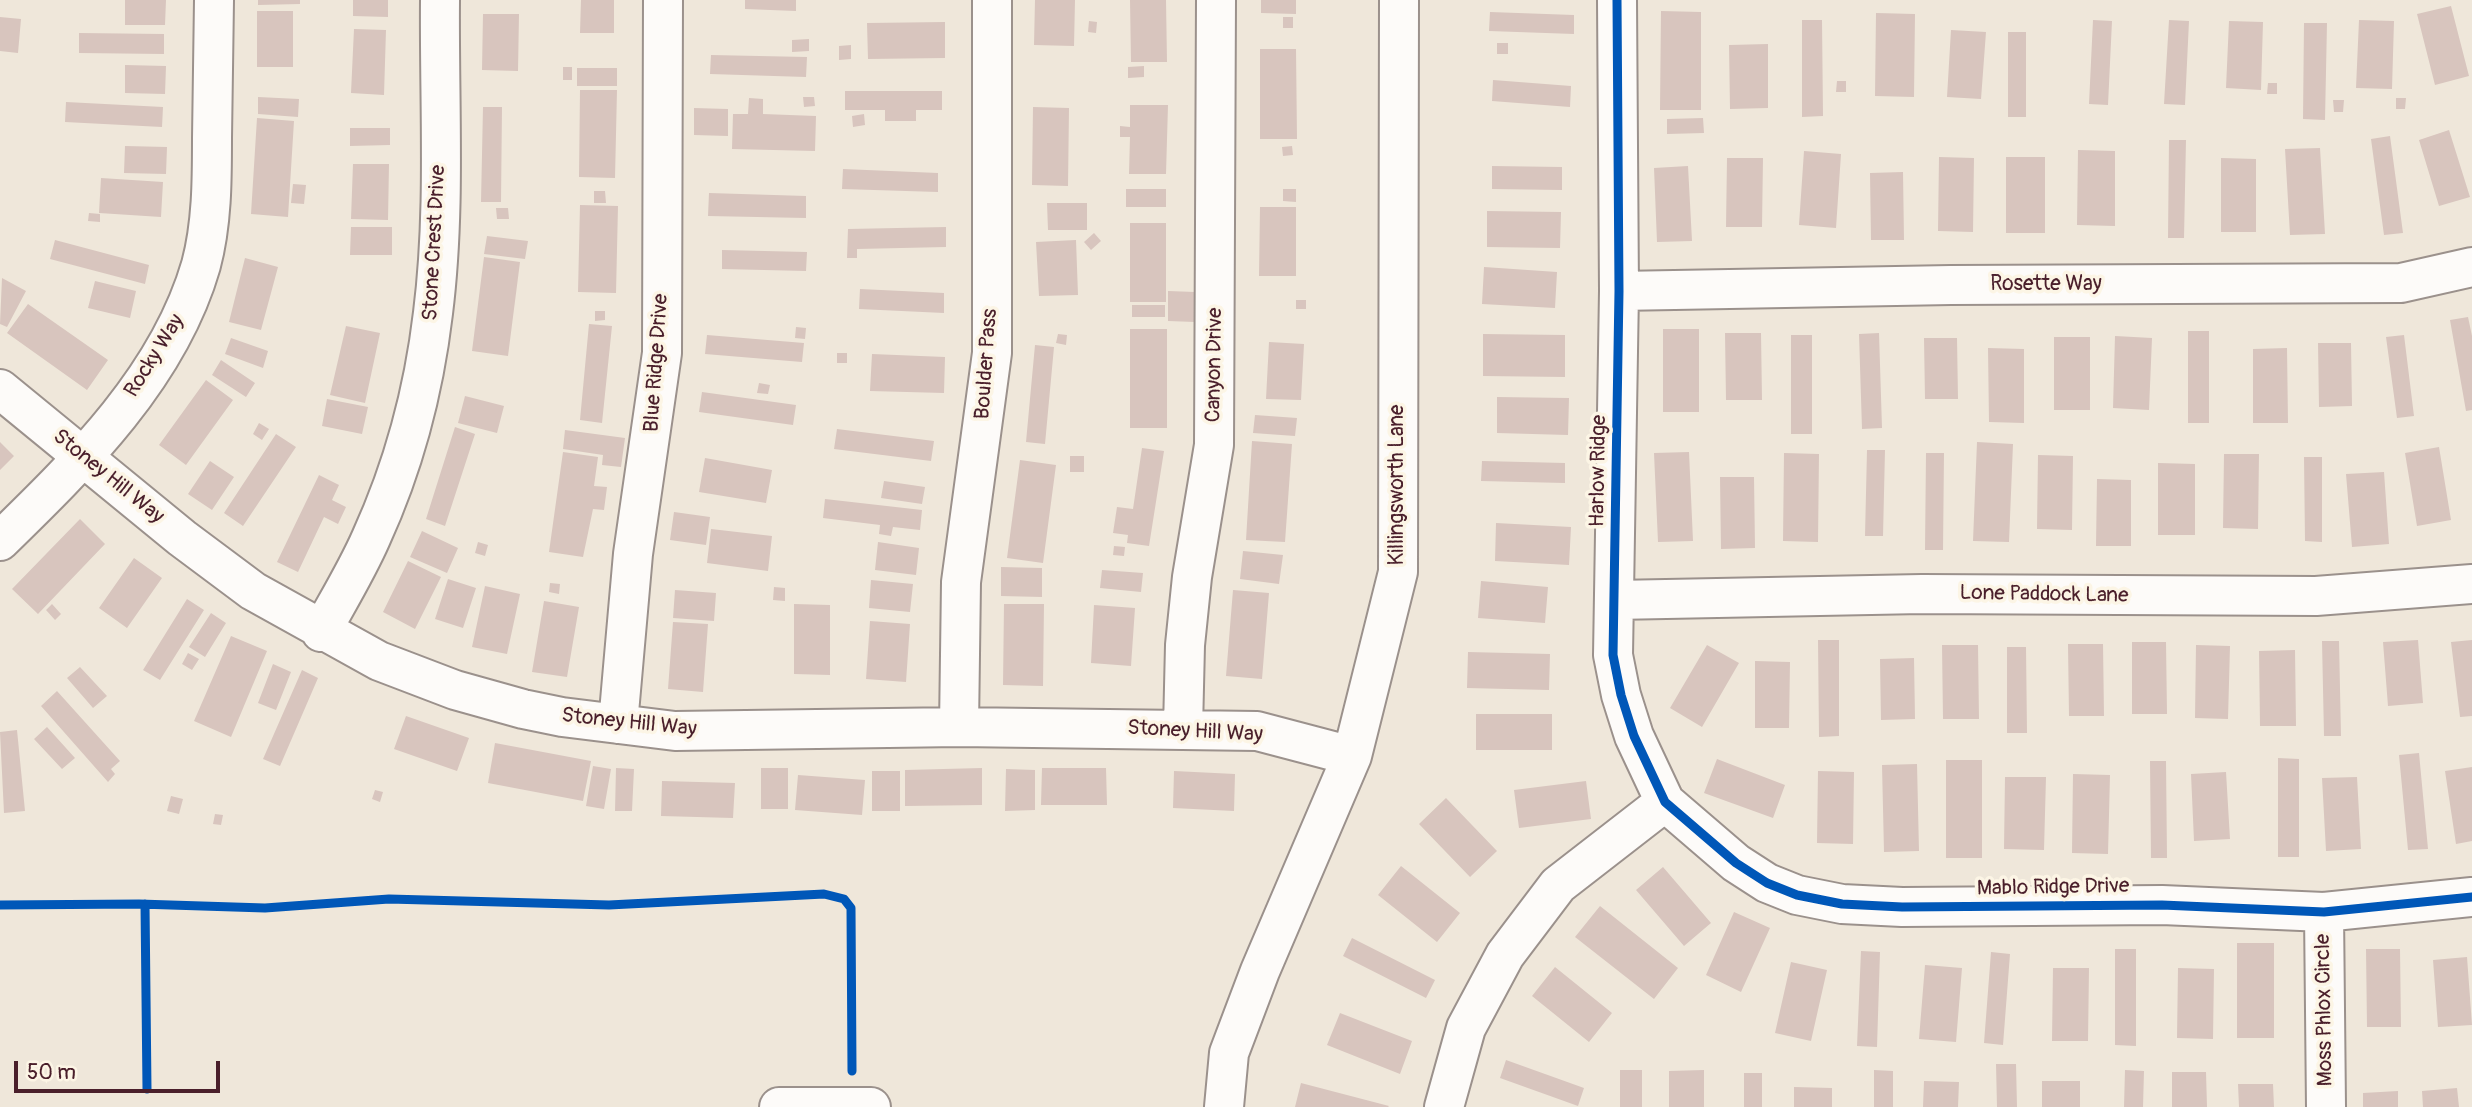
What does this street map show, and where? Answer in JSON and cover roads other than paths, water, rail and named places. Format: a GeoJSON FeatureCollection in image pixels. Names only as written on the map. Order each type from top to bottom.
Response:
{"type":"FeatureCollection","features":[{"type":"Feature","properties":{"kind":"street","name":"Rocky Way"},"geometry":{"type":"LineString","coordinates":[[0,541],[82,456],[145,380],[181,320],[201,263],[212,201],[214,0]]}},
{"type":"Feature","properties":{"kind":"street","name":"Stone Crest Drive"},"geometry":{"type":"LineString","coordinates":[[321,632],[371,539],[408,433],[423,374],[433,313],[439,247],[440,0]]}},
{"type":"Feature","properties":{"kind":"street","name":"Blue Ridge Drive"},"geometry":{"type":"LineString","coordinates":[[618,724],[633,554],[662,353],[663,0]]}},
{"type":"Feature","properties":{"kind":"street","name":"Boulder Pass"},"geometry":{"type":"LineString","coordinates":[[959,727],[961,582],[992,353],[992,0]]}},
{"type":"Feature","properties":{"kind":"street","name":"Canyon Drive"},"geometry":{"type":"LineString","coordinates":[[1183,729],[1185,645],[1192,577],[1214,445],[1216,0]]}},
{"type":"Feature","properties":{"kind":"street","name":"Killingsworth Lane"},"geometry":{"type":"LineString","coordinates":[[1224,1107],[1234,1041],[1260,971],[1352,756],[1398,572],[1399,0]]}},
{"type":"Feature","properties":{"kind":"street","name":"Harlow Ridge"},"geometry":{"type":"LineString","coordinates":[[1617,0],[1619,291],[1613,655],[1620,695],[1634,736],[1665,802]]}},
{"type":"Feature","properties":{"kind":"street","name":"Rosette Way"},"geometry":{"type":"LineString","coordinates":[[1619,291],[1951,285],[2401,283],[2472,267]]}},
{"type":"Feature","properties":{"kind":"street","name":"Stoney Hill Way"},"geometry":{"type":"LineString","coordinates":[[0,389],[253,591],[321,632],[379,661],[455,690],[549,714],[675,731],[959,727],[1257,731],[1352,756]]}},
{"type":"Feature","properties":{"kind":"street","name":"Lone Paddock Lane"},"geometry":{"type":"LineString","coordinates":[[1615,600],[1922,594],[2316,596],[2472,584]]}},
{"type":"Feature","properties":{"kind":"street","name":"Mablo Ridge Drive"},"geometry":{"type":"LineString","coordinates":[[1665,802],[1736,863],[1767,883],[1797,895],[1842,904],[1902,907],[2162,905],[2324,912],[2472,897]]}},
{"type":"Feature","properties":{"kind":"street"},"geometry":{"type":"LineString","coordinates":[[1444,1107],[1466,1028],[1505,955],[1558,885],[1665,802]]}},
{"type":"Feature","properties":{"kind":"street","name":"Moss Phlox Circle"},"geometry":{"type":"LineString","coordinates":[[2324,912],[2326,1107]]}},
{"type":"Feature","properties":{"kind":"street"},"geometry":{"type":"LineString","coordinates":[[779,1107],[871,1107]]}}]}
